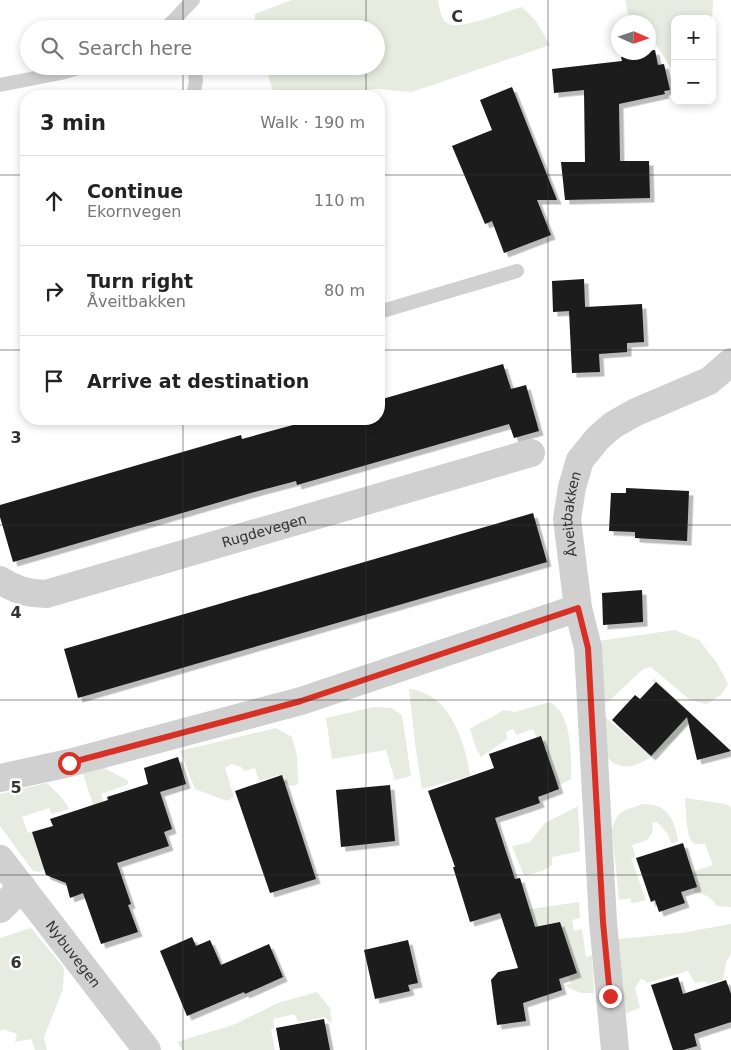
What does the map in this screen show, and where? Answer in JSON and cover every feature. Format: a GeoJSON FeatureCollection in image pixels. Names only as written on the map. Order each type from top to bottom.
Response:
{"type":"FeatureCollection","features":[{"type":"Feature","properties":{"kind":"street","name":"Åveitbakken"},"geometry":{"type":"LineString","coordinates":[[615,1050],[603,922],[588,648],[578,608],[567,520],[572,487],[580,460],[598,438],[613,425],[636,412],[709,381],[731,362]]}},
{"type":"Feature","properties":{"kind":"street","name":"Rugdevegen"},"geometry":{"type":"LineString","coordinates":[[0,580],[30,594],[46,594],[531,453]]}},
{"type":"Feature","properties":{"kind":"street"},"geometry":{"type":"LineString","coordinates":[[0,778],[69,763],[301,701],[578,608]]}},
{"type":"Feature","properties":{"kind":"street","name":"Nybuvegen"},"geometry":{"type":"LineString","coordinates":[[0,859],[147,1050]]}},
{"type":"Feature","properties":{"kind":"street"},"geometry":{"type":"LineString","coordinates":[[0,909],[22,887]]}},
{"type":"Feature","properties":{"kind":"lane"},"geometry":{"type":"LineString","coordinates":[[177,20],[193,0]]}},
{"type":"Feature","properties":{"kind":"lane"},"geometry":{"type":"LineString","coordinates":[[0,86],[52,75]]}},
{"type":"Feature","properties":{"kind":"lane"},"geometry":{"type":"LineString","coordinates":[[194,90],[195,75]]}},
{"type":"Feature","properties":{"kind":"lane"},"geometry":{"type":"LineString","coordinates":[[385,310],[517,271]]}},
{"type":"Feature","properties":{"kind":"shaded area"},"geometry":{"type":"Polygon","coordinates":[[[292,0],[438,0],[444,20],[449,24],[455,25],[474,22],[522,7],[536,21],[550,45],[412,92],[379,89],[273,90],[268,75],[385,75],[385,20],[255,20],[255,14],[292,0]]]}},
{"type":"Feature","properties":{"kind":"shaded area"},"geometry":{"type":"Polygon","coordinates":[[[625,0],[713,0],[712,15],[671,15],[671,69],[656,44],[656,15],[628,14],[625,0]]]}},
{"type":"Feature","properties":{"kind":"shaded area"},"geometry":{"type":"Polygon","coordinates":[[[675,630],[699,640],[717,663],[728,684],[721,695],[706,704],[690,700],[651,667],[643,669],[609,701],[605,702],[598,641],[675,630]]]}},
{"type":"Feature","properties":{"kind":"shaded area"},"geometry":{"type":"Polygon","coordinates":[[[655,679],[691,713],[689,721],[668,745],[649,759],[632,766],[616,764],[607,757],[604,751],[603,719],[606,718],[647,753],[684,710],[651,681],[655,679]]]}},
{"type":"Feature","properties":{"kind":"shaded area"},"geometry":{"type":"Polygon","coordinates":[[[409,689],[423,692],[445,709],[459,735],[470,776],[422,789],[409,689]]]}},
{"type":"Feature","properties":{"kind":"shaded area"},"geometry":{"type":"Polygon","coordinates":[[[550,702],[565,720],[570,745],[571,779],[560,785],[552,778],[543,754],[548,751],[545,746],[540,746],[533,729],[517,735],[513,729],[506,732],[507,739],[481,757],[470,729],[503,710],[515,712],[550,702]]]}},
{"type":"Feature","properties":{"kind":"shaded area"},"geometry":{"type":"Polygon","coordinates":[[[374,707],[391,708],[402,715],[411,776],[395,780],[386,750],[332,759],[326,718],[374,707]]]}},
{"type":"Feature","properties":{"kind":"shaded area"},"geometry":{"type":"Polygon","coordinates":[[[276,728],[292,737],[297,756],[298,784],[294,786],[281,783],[278,775],[259,781],[255,768],[244,771],[241,767],[231,764],[225,768],[234,797],[227,801],[195,789],[180,751],[276,728]]]}},
{"type":"Feature","properties":{"kind":"shaded area"},"geometry":{"type":"Polygon","coordinates":[[[104,768],[127,780],[129,784],[101,794],[106,808],[106,844],[83,774],[104,768]]]}},
{"type":"Feature","properties":{"kind":"shaded area"},"geometry":{"type":"Polygon","coordinates":[[[47,783],[63,799],[69,809],[52,814],[49,808],[22,817],[28,833],[32,832],[45,869],[39,872],[33,871],[0,826],[0,794],[47,783]]]}},
{"type":"Feature","properties":{"kind":"shaded area"},"geometry":{"type":"Polygon","coordinates":[[[685,798],[726,804],[731,808],[731,907],[717,906],[708,896],[695,893],[689,873],[713,865],[705,844],[694,844],[691,840],[685,798]]]}},
{"type":"Feature","properties":{"kind":"shaded area"},"geometry":{"type":"Polygon","coordinates":[[[643,804],[659,807],[669,815],[675,826],[678,841],[672,844],[667,833],[657,822],[652,823],[653,831],[647,840],[632,845],[635,856],[631,858],[646,900],[634,903],[631,902],[631,898],[619,900],[612,830],[619,815],[643,804]]]}},
{"type":"Feature","properties":{"kind":"shaded area"},"geometry":{"type":"Polygon","coordinates":[[[578,806],[580,851],[552,857],[552,865],[542,871],[524,876],[512,846],[530,842],[545,823],[578,806]]]}},
{"type":"Feature","properties":{"kind":"shaded area"},"geometry":{"type":"Polygon","coordinates":[[[579,902],[580,918],[572,920],[574,931],[582,929],[586,957],[592,955],[594,993],[581,993],[565,986],[571,983],[568,975],[526,932],[523,922],[504,927],[503,919],[521,906],[530,909],[579,902]]]}},
{"type":"Feature","properties":{"kind":"shaded area"},"geometry":{"type":"Polygon","coordinates":[[[731,924],[731,954],[726,962],[723,980],[707,984],[705,981],[695,983],[688,971],[647,983],[641,979],[635,988],[640,1008],[624,1014],[618,939],[681,933],[731,924]]]}},
{"type":"Feature","properties":{"kind":"shaded area"},"geometry":{"type":"Polygon","coordinates":[[[31,928],[64,968],[63,989],[44,1037],[47,1050],[35,1050],[31,1039],[15,1042],[17,1034],[2,1029],[0,1032],[0,938],[31,928]]]}},
{"type":"Feature","properties":{"kind":"shaded area"},"geometry":{"type":"Polygon","coordinates":[[[317,992],[330,1008],[332,1024],[325,1017],[299,1022],[294,1014],[273,1019],[274,1028],[271,1029],[275,1050],[183,1050],[177,1042],[233,1025],[278,1003],[317,992]]]}},
{"type":"Feature","properties":{"kind":"building"},"geometry":{"type":"Polygon","coordinates":[[[656,55],[658,65],[664,64],[670,90],[664,91],[665,94],[619,104],[620,161],[649,161],[650,198],[565,200],[561,162],[585,162],[584,90],[554,93],[552,69],[622,61],[656,60],[656,55]]]}},
{"type":"Feature","properties":{"kind":"building"},"geometry":{"type":"Polygon","coordinates":[[[512,87],[557,200],[537,200],[551,235],[504,253],[492,221],[485,224],[452,146],[492,130],[480,100],[512,87]]]}},
{"type":"Feature","properties":{"kind":"building"},"geometry":{"type":"Polygon","coordinates":[[[584,279],[585,307],[642,304],[644,342],[627,343],[627,352],[599,354],[600,372],[572,373],[569,311],[553,312],[552,281],[584,279]]]}},
{"type":"Feature","properties":{"kind":"building"},"geometry":{"type":"Polygon","coordinates":[[[503,364],[511,389],[526,385],[539,431],[514,438],[509,424],[297,485],[296,481],[258,491],[13,562],[0,517],[0,505],[241,435],[242,439],[293,425],[385,425],[385,398],[503,364]]]}},
{"type":"Feature","properties":{"kind":"building"},"geometry":{"type":"Polygon","coordinates":[[[626,488],[689,491],[687,541],[635,538],[635,532],[609,531],[611,493],[626,493],[626,488]]]}},
{"type":"Feature","properties":{"kind":"building"},"geometry":{"type":"Polygon","coordinates":[[[533,513],[547,562],[78,698],[64,649],[533,513]]]}},
{"type":"Feature","properties":{"kind":"building"},"geometry":{"type":"Polygon","coordinates":[[[642,590],[643,622],[603,625],[602,593],[642,590]]]}},
{"type":"Feature","properties":{"kind":"building"},"geometry":{"type":"Polygon","coordinates":[[[656,682],[731,751],[697,760],[687,717],[651,756],[612,720],[635,695],[640,699],[656,682]]]}},
{"type":"Feature","properties":{"kind":"building"},"geometry":{"type":"Polygon","coordinates":[[[541,736],[559,789],[538,797],[540,803],[495,818],[515,879],[520,878],[535,927],[560,922],[577,973],[559,979],[562,990],[523,1003],[526,1021],[497,1025],[491,980],[498,972],[518,968],[500,913],[470,922],[453,867],[455,867],[428,791],[494,768],[489,754],[541,736]]]}},
{"type":"Feature","properties":{"kind":"building"},"geometry":{"type":"Polygon","coordinates":[[[178,757],[186,784],[160,792],[172,829],[164,832],[169,846],[117,863],[131,904],[128,905],[138,932],[101,944],[83,893],[70,898],[66,883],[46,875],[32,832],[53,826],[50,819],[108,800],[107,797],[148,784],[144,768],[178,757]]]}},
{"type":"Feature","properties":{"kind":"building"},"geometry":{"type":"Polygon","coordinates":[[[282,775],[316,879],[270,893],[235,791],[282,775]]]}},
{"type":"Feature","properties":{"kind":"building"},"geometry":{"type":"Polygon","coordinates":[[[390,785],[395,841],[341,847],[336,790],[390,785]]]}},
{"type":"Feature","properties":{"kind":"building"},"geometry":{"type":"Polygon","coordinates":[[[683,843],[697,887],[681,892],[685,903],[659,912],[655,900],[651,902],[636,858],[683,843]]]}},
{"type":"Feature","properties":{"kind":"building"},"geometry":{"type":"Polygon","coordinates":[[[192,937],[196,946],[210,940],[221,965],[269,944],[283,977],[187,1016],[160,951],[192,937]]]}},
{"type":"Feature","properties":{"kind":"building"},"geometry":{"type":"Polygon","coordinates":[[[408,940],[418,983],[408,985],[410,991],[375,999],[364,950],[408,940]]]}},
{"type":"Feature","properties":{"kind":"building"},"geometry":{"type":"Polygon","coordinates":[[[678,977],[683,994],[726,980],[731,994],[731,1022],[694,1034],[697,1046],[683,1050],[673,1050],[651,985],[678,977]]]}},
{"type":"Feature","properties":{"kind":"building"},"geometry":{"type":"Polygon","coordinates":[[[324,1019],[330,1050],[280,1050],[276,1028],[324,1019]]]}},
{"type":"Feature","properties":{"kind":"route"},"geometry":{"type":"LineString","coordinates":[[69,763],[301,701],[578,608],[588,648],[603,922],[610,996]]}}]}
